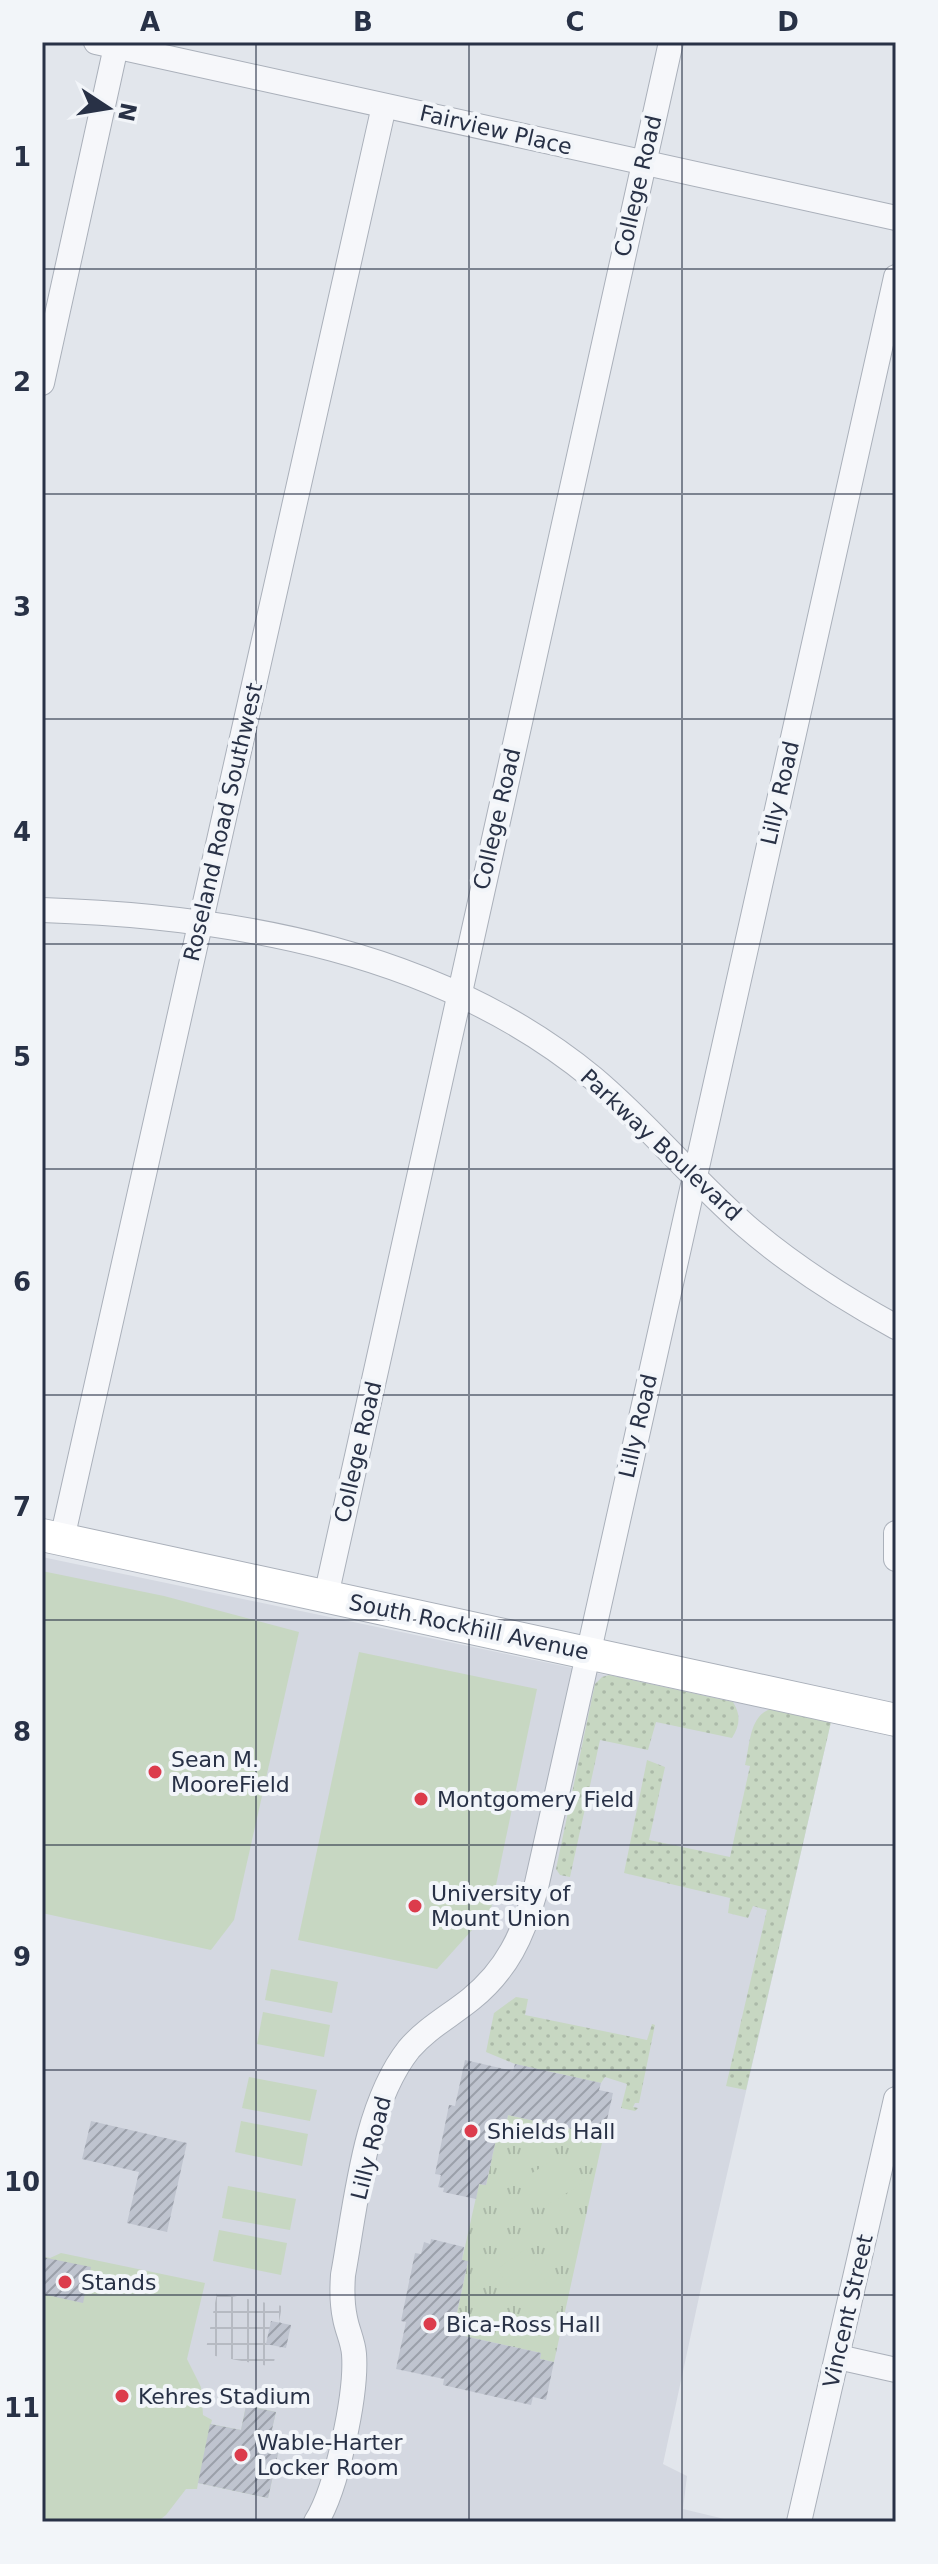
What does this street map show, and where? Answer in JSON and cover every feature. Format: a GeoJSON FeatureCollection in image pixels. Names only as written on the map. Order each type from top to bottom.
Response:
{"type":"FeatureCollection","features":[{"type":"Feature","properties":{"kind":"street","name":"College Road"},"geometry":{"type":"LineString","coordinates":[[326,1596],[671,42]]}},
{"type":"Feature","properties":{"kind":"street","name":"Fairview Place"},"geometry":{"type":"LineString","coordinates":[[110,43],[896,218]]}},
{"type":"Feature","properties":{"kind":"street"},"geometry":{"type":"LineString","coordinates":[[42,383],[110,43]]}},
{"type":"Feature","properties":{"kind":"street","name":"Roseland Road Southwest"},"geometry":{"type":"LineString","coordinates":[[52,1537],[200,922],[384,106]]}},
{"type":"Feature","properties":{"kind":"street","name":"Lilly Road"},"geometry":{"type":"LineString","coordinates":[[316,2522],[336,2477],[352,2392],[354,2352],[345,2319],[342,2282],[376,2113],[387,2083],[409,2049],[492,1978],[508,1961],[524,1930],[896,277]]}},
{"type":"Feature","properties":{"kind":"street","name":"Parkway Boulevard"},"geometry":{"type":"LineString","coordinates":[[42,910],[110,912],[200,922],[281,937],[408,972],[458,994],[524,1029],[592,1077],[747,1226],[805,1271],[896,1327]]}},
{"type":"Feature","properties":{"kind":"street"},"geometry":{"type":"LineString","coordinates":[[896,1533],[896,1559]]}},
{"type":"Feature","properties":{"kind":"street","name":"South Rockhill Avenue"},"geometry":{"type":"LineString","coordinates":[[52,1537],[896,1720]]}},
{"type":"Feature","properties":{"kind":"street","name":"Vincent Street"},"geometry":{"type":"LineString","coordinates":[[799,2522],[896,2099]]}},
{"type":"Feature","properties":{"kind":"street"},"geometry":{"type":"LineString","coordinates":[[838,2357],[896,2370]]}},
{"type":"Feature","properties":{"kind":"shaded area","name":"University of Mount Union"},"geometry":{"type":"Polygon","coordinates":[[[42,1557],[831,1722],[663,2464],[687,2476],[683,2509],[737,2522],[42,2522],[42,1557]]]}},
{"type":"Feature","properties":{"kind":"shaded area"},"geometry":{"type":"Polygon","coordinates":[[[217,2293],[282,2306],[279,2322],[291,2325],[286,2348],[277,2347],[273,2367],[205,2354],[217,2293]]]}},
{"type":"Feature","properties":{"kind":"green space","name":"Sean M. MooreField"},"geometry":{"type":"Polygon","coordinates":[[[42,1571],[164,1596],[299,1632],[234,1920],[211,1950],[42,1913],[42,1571]]]}},
{"type":"Feature","properties":{"kind":"green space","name":"Montgomery Field"},"geometry":{"type":"Polygon","coordinates":[[[359,1652],[537,1689],[491,1909],[437,1969],[298,1940],[359,1652]]]}},
{"type":"Feature","properties":{"kind":"green space"},"geometry":{"type":"Polygon","coordinates":[[[609,1675],[733,1702],[738,1724],[732,1738],[656,1722],[648,1750],[600,1740],[570,1877],[560,1875],[556,1869],[595,1684],[609,1675]]]}},
{"type":"Feature","properties":{"kind":"green space"},"geometry":{"type":"Polygon","coordinates":[[[771,1709],[831,1722],[746,2090],[726,2086],[767,1910],[753,1906],[748,1918],[728,1913],[730,1898],[624,1873],[647,1760],[665,1767],[649,1840],[730,1857],[750,1766],[745,1765],[754,1724],[771,1709]]]}},
{"type":"Feature","properties":{"kind":"green space"},"geometry":{"type":"Polygon","coordinates":[[[271,1969],[338,1982],[332,2013],[265,2000],[271,1969]]]}},
{"type":"Feature","properties":{"kind":"green space"},"geometry":{"type":"Polygon","coordinates":[[[516,1997],[528,1999],[525,2015],[647,2040],[652,2024],[655,2025],[639,2103],[633,2107],[638,2108],[635,2111],[621,2108],[627,2084],[605,2077],[601,2083],[515,2064],[486,2052],[494,2013],[516,1997]]]}},
{"type":"Feature","properties":{"kind":"green space"},"geometry":{"type":"Polygon","coordinates":[[[263,2012],[330,2025],[324,2057],[257,2044],[263,2012]]]}},
{"type":"Feature","properties":{"kind":"green space"},"geometry":{"type":"Polygon","coordinates":[[[249,2077],[317,2090],[310,2121],[242,2108],[249,2077]]]}},
{"type":"Feature","properties":{"kind":"green space"},"geometry":{"type":"Polygon","coordinates":[[[508,2115],[591,2133],[593,2127],[605,2129],[554,2362],[540,2359],[541,2353],[459,2335],[460,2327],[454,2326],[468,2262],[462,2260],[479,2184],[486,2185],[500,2121],[506,2123],[508,2115]]]}},
{"type":"Feature","properties":{"kind":"green space"},"geometry":{"type":"Polygon","coordinates":[[[241,2121],[308,2134],[302,2166],[235,2152],[241,2121]]]}},
{"type":"Feature","properties":{"kind":"green space"},"geometry":{"type":"Polygon","coordinates":[[[564,2153],[583,2183],[539,2210],[521,2180],[564,2153]]]}},
{"type":"Feature","properties":{"kind":"green space"},"geometry":{"type":"Polygon","coordinates":[[[228,2186],[296,2199],[290,2230],[222,2218],[228,2186]]]}},
{"type":"Feature","properties":{"kind":"green space"},"geometry":{"type":"Polygon","coordinates":[[[219,2230],[287,2243],[281,2275],[213,2261],[219,2230]]]}},
{"type":"Feature","properties":{"kind":"green space"},"geometry":{"type":"Polygon","coordinates":[[[526,2249],[562,2308],[535,2327],[497,2269],[526,2249]]]}},
{"type":"Feature","properties":{"kind":"green space","name":"Kehres Stadium"},"geometry":{"type":"Polygon","coordinates":[[[61,2253],[205,2283],[187,2359],[201,2387],[203,2415],[212,2420],[211,2424],[241,2430],[246,2405],[276,2412],[270,2437],[281,2440],[268,2498],[198,2483],[197,2489],[186,2489],[157,2522],[42,2522],[42,2256],[50,2258],[61,2253]]]}},
{"type":"Feature","properties":{"kind":"building","name":"Shields Hall"},"geometry":{"type":"Polygon","coordinates":[[[465,2060],[513,2071],[515,2064],[601,2083],[599,2090],[613,2093],[605,2129],[593,2127],[591,2133],[508,2115],[506,2123],[500,2121],[486,2185],[479,2184],[476,2199],[443,2192],[444,2188],[438,2187],[441,2175],[435,2174],[449,2105],[455,2106],[465,2060]]]}},
{"type":"Feature","properties":{"kind":"building"},"geometry":{"type":"Polygon","coordinates":[[[91,2121],[187,2143],[167,2232],[127,2223],[139,2172],[82,2159],[91,2121]]]}},
{"type":"Feature","properties":{"kind":"building","name":"Bica-Ross Hall"},"geometry":{"type":"Polygon","coordinates":[[[431,2239],[464,2247],[462,2260],[468,2261],[454,2326],[460,2327],[459,2335],[541,2353],[540,2359],[554,2362],[546,2400],[533,2397],[531,2405],[443,2385],[444,2379],[396,2369],[406,2322],[401,2321],[415,2253],[421,2254],[424,2242],[430,2244],[431,2239]]]}},
{"type":"Feature","properties":{"kind":"building","name":"Stands"},"geometry":{"type":"Polygon","coordinates":[[[42,2257],[91,2267],[83,2303],[42,2294],[42,2257]]]}},
{"type":"Feature","properties":{"kind":"building"},"geometry":{"type":"Polygon","coordinates":[[[271,2321],[291,2325],[286,2348],[266,2344],[271,2321]]]}},
{"type":"Feature","properties":{"kind":"building","name":"Wable-Harter Locker Room"},"geometry":{"type":"Polygon","coordinates":[[[246,2406],[276,2412],[270,2438],[281,2440],[268,2498],[198,2483],[210,2424],[241,2430],[246,2406]]]}},
{"type":"Feature","properties":{"kind":"place","name":"Sean M. MooreField"},"geometry":{"type":"Point","coordinates":[155,1772]}},
{"type":"Feature","properties":{"kind":"place","name":"Montgomery Field"},"geometry":{"type":"Point","coordinates":[421,1799]}},
{"type":"Feature","properties":{"kind":"place","name":"University of Mount Union"},"geometry":{"type":"Point","coordinates":[415,1906]}},
{"type":"Feature","properties":{"kind":"place","name":"Shields Hall"},"geometry":{"type":"Point","coordinates":[471,2131]}},
{"type":"Feature","properties":{"kind":"place","name":"Stands"},"geometry":{"type":"Point","coordinates":[65,2282]}},
{"type":"Feature","properties":{"kind":"place","name":"Bica-Ross Hall"},"geometry":{"type":"Point","coordinates":[430,2324]}},
{"type":"Feature","properties":{"kind":"place","name":"Kehres Stadium"},"geometry":{"type":"Point","coordinates":[122,2396]}},
{"type":"Feature","properties":{"kind":"place","name":"Wable-Harter Locker Room"},"geometry":{"type":"Point","coordinates":[241,2455]}}]}
